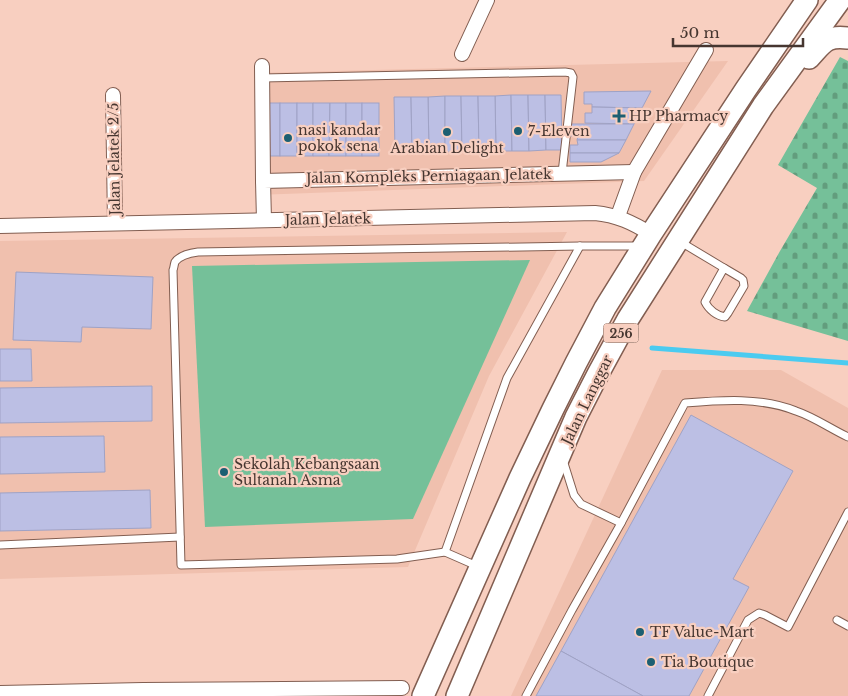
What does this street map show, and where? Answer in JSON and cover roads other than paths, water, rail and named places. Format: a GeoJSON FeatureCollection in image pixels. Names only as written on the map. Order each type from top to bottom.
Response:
{"type":"FeatureCollection","features":[{"type":"Feature","properties":{"kind":"main road","name":"Jalan Langgar"},"geometry":{"type":"LineString","coordinates":[[423,696],[528,461],[605,308],[647,240],[806,0]]}},
{"type":"Feature","properties":{"kind":"main road","name":"Jalan Langgar"},"geometry":{"type":"LineString","coordinates":[[458,696],[576,417],[628,319],[763,106],[840,0]]}},
{"type":"Feature","properties":{"kind":"main road"},"geometry":{"type":"LineString","coordinates":[[763,106],[827,40],[837,36],[848,38]]}},
{"type":"Feature","properties":{"kind":"street"},"geometry":{"type":"LineString","coordinates":[[462,54],[487,0]]}},
{"type":"Feature","properties":{"kind":"street"},"geometry":{"type":"LineString","coordinates":[[618,216],[634,172],[706,50]]}},
{"type":"Feature","properties":{"kind":"street"},"geometry":{"type":"LineString","coordinates":[[262,72],[264,220]]}},
{"type":"Feature","properties":{"kind":"street","name":"Jalan Jelatek 2/5"},"geometry":{"type":"LineString","coordinates":[[113,95],[115,224]]}},
{"type":"Feature","properties":{"kind":"street","name":"Jalan Kompleks Perniagaan Jelatek"},"geometry":{"type":"LineString","coordinates":[[263,181],[634,172]]}},
{"type":"Feature","properties":{"kind":"street","name":"Jalan Jelatek"},"geometry":{"type":"LineString","coordinates":[[0,226],[595,213],[618,216],[639,226],[647,240]]}},
{"type":"Feature","properties":{"kind":"street"},"geometry":{"type":"LineString","coordinates":[[0,693],[143,693],[402,688]]}},
{"type":"Feature","properties":{"kind":"lane"},"geometry":{"type":"LineString","coordinates":[[262,72],[571,73],[562,173]]}},
{"type":"Feature","properties":{"kind":"lane"},"geometry":{"type":"LineString","coordinates":[[480,568],[444,552],[397,558],[181,565],[173,270],[175,262],[189,253],[198,252],[580,246],[647,240]]}},
{"type":"Feature","properties":{"kind":"lane"},"geometry":{"type":"LineString","coordinates":[[678,241],[724,268],[741,278],[743,280],[744,286],[728,313],[725,317],[722,317],[712,311],[705,302],[724,268]]}},
{"type":"Feature","properties":{"kind":"lane"},"geometry":{"type":"LineString","coordinates":[[444,552],[507,378],[580,246]]}},
{"type":"Feature","properties":{"kind":"lane"},"geometry":{"type":"LineString","coordinates":[[526,696],[685,402],[728,400],[765,402],[796,411],[848,437]]}},
{"type":"Feature","properties":{"kind":"lane"},"geometry":{"type":"LineString","coordinates":[[561,453],[574,495],[581,504],[621,523]]}},
{"type":"Feature","properties":{"kind":"lane"},"geometry":{"type":"LineString","coordinates":[[708,696],[748,620],[759,613],[788,627],[848,512]]}},
{"type":"Feature","properties":{"kind":"lane"},"geometry":{"type":"LineString","coordinates":[[0,545],[180,537]]}},
{"type":"Feature","properties":{"kind":"lane"},"geometry":{"type":"LineString","coordinates":[[837,620],[848,626]]}},
{"type":"Feature","properties":{"kind":"waterway"},"geometry":{"type":"LineString","coordinates":[[652,348],[848,363]]}},
{"type":"Feature","properties":{"kind":"place","name":"HP Pharmacy"},"geometry":{"type":"Point","coordinates":[619,116]}},
{"type":"Feature","properties":{"kind":"place","name":"7-Eleven"},"geometry":{"type":"Point","coordinates":[518,131]}},
{"type":"Feature","properties":{"kind":"place","name":"Arabian Delight"},"geometry":{"type":"Point","coordinates":[447,132]}},
{"type":"Feature","properties":{"kind":"place","name":"nasi kandar pokok sena"},"geometry":{"type":"Point","coordinates":[288,138]}},
{"type":"Feature","properties":{"kind":"place","name":"Sekolah Kebangsaan Sultanah Asma"},"geometry":{"type":"Point","coordinates":[224,472]}},
{"type":"Feature","properties":{"kind":"place","name":"TF Value-Mart"},"geometry":{"type":"Point","coordinates":[640,632]}},
{"type":"Feature","properties":{"kind":"place","name":"Tia Boutique"},"geometry":{"type":"Point","coordinates":[651,662]}}]}
